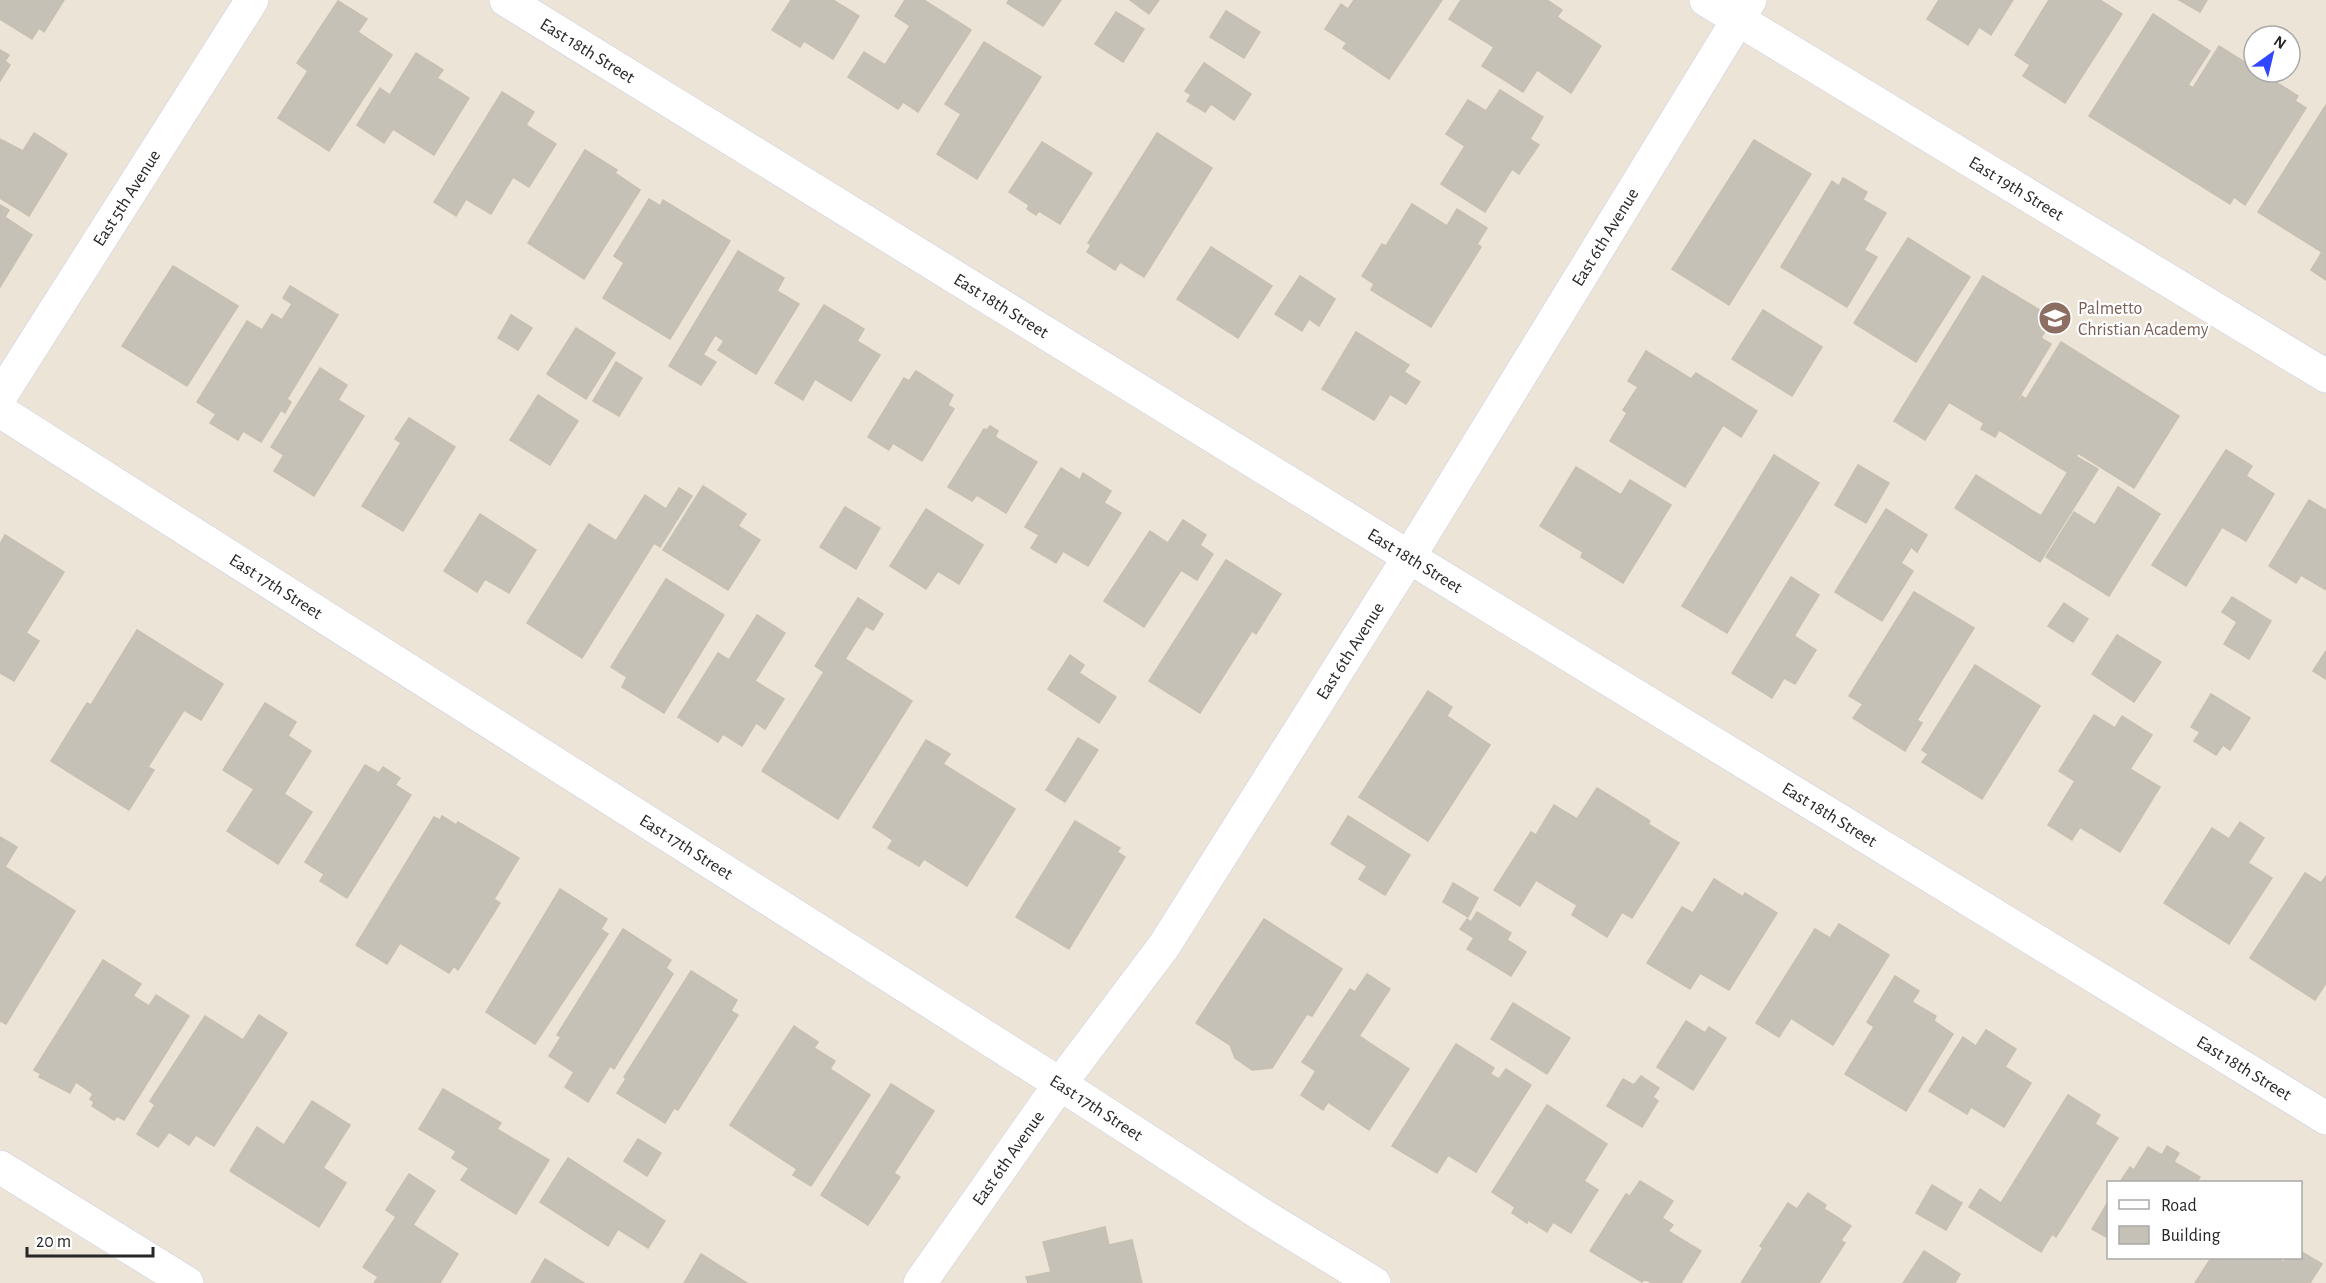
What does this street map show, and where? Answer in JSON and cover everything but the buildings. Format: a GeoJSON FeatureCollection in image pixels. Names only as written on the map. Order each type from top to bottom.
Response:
{"type":"FeatureCollection","features":[{"type":"Feature","properties":{"kind":"street","name":"East 5th Avenue"},"geometry":{"type":"LineString","coordinates":[[0,397],[252,0]]}},
{"type":"Feature","properties":{"kind":"street","name":"East 18th Street"},"geometry":{"type":"LineString","coordinates":[[506,0],[2326,1119]]}},
{"type":"Feature","properties":{"kind":"street","name":"East 19th Street"},"geometry":{"type":"LineString","coordinates":[[1706,0],[1744,10],[2326,376]]}},
{"type":"Feature","properties":{"kind":"street","name":"East 6th Avenue"},"geometry":{"type":"LineString","coordinates":[[920,1283],[1060,1084],[1164,946],[1409,557],[1744,10]]}},
{"type":"Feature","properties":{"kind":"street","name":"East 17th Street"},"geometry":{"type":"LineString","coordinates":[[0,411],[1060,1084],[1259,1213],[1374,1283]]}},
{"type":"Feature","properties":{"kind":"street"},"geometry":{"type":"LineString","coordinates":[[0,1167],[187,1283]]}},
{"type":"Feature","properties":{"kind":"place","name":"Palmetto Christian Academy"},"geometry":{"type":"Point","coordinates":[2055,318]}}]}
